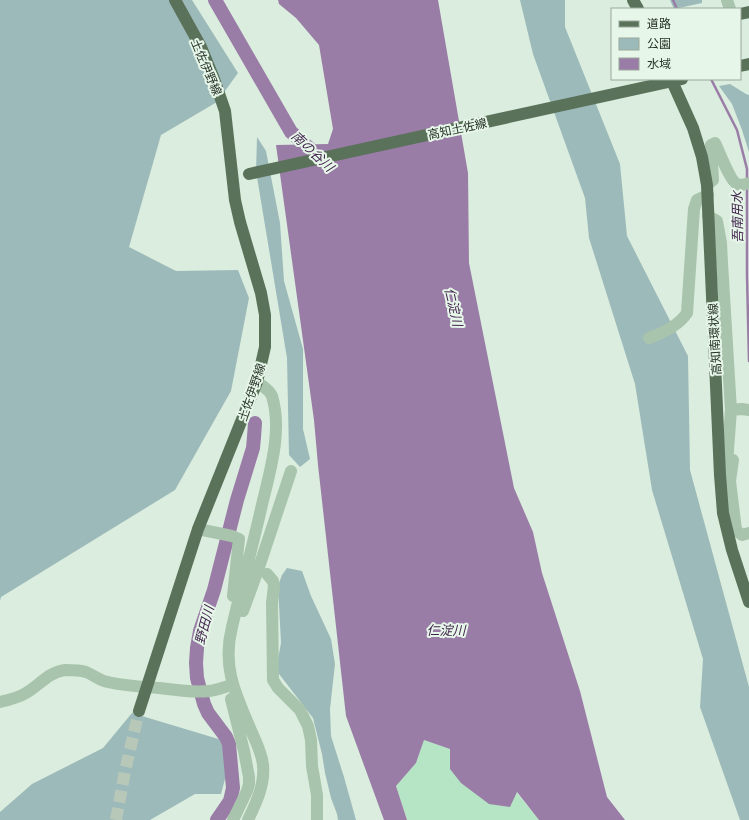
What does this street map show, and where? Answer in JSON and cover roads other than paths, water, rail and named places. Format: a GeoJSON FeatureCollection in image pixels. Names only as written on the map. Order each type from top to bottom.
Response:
{"type":"FeatureCollection","features":[{"type":"Feature","properties":{"kind":"main road","name":"土佐伊野線"},"geometry":{"type":"LineString","coordinates":[[139,711],[198,529],[257,382],[265,347],[265,315],[261,293],[237,207],[232,178],[225,111],[201,47],[175,0]]}},
{"type":"Feature","properties":{"kind":"main road","name":"高知南環状線"},"geometry":{"type":"LineString","coordinates":[[672,80],[693,128],[702,157],[707,190],[720,475],[724,513],[732,550],[749,602]]}},
{"type":"Feature","properties":{"kind":"main road","name":"高知土佐線"},"geometry":{"type":"LineString","coordinates":[[232,178],[677,80]]}},
{"type":"Feature","properties":{"kind":"street"},"geometry":{"type":"LineString","coordinates":[[649,338],[662,333],[683,318],[687,313],[694,209],[697,200],[707,190],[713,180],[711,145],[715,143],[731,179],[736,184],[745,184]]}},
{"type":"Feature","properties":{"kind":"street"},"geometry":{"type":"LineString","coordinates":[[708,216],[717,221],[721,243],[722,263],[741,409],[730,427],[727,463],[725,470],[720,475]]}},
{"type":"Feature","properties":{"kind":"street"},"geometry":{"type":"LineString","coordinates":[[233,820],[248,791],[249,777],[230,686],[228,652],[230,634],[272,464],[276,430],[276,417],[272,397],[267,390],[257,382]]}},
{"type":"Feature","properties":{"kind":"street"},"geometry":{"type":"LineString","coordinates":[[730,427],[733,459],[730,481],[736,530],[742,535],[749,533]]}},
{"type":"Feature","properties":{"kind":"street"},"geometry":{"type":"LineString","coordinates":[[233,623],[242,612],[258,570],[291,471]]}},
{"type":"Feature","properties":{"kind":"street"},"geometry":{"type":"LineString","coordinates":[[198,529],[238,538],[240,541],[232,601],[236,610]]}},
{"type":"Feature","properties":{"kind":"street"},"geometry":{"type":"LineString","coordinates":[[266,574],[273,581],[274,586],[272,603],[272,680],[300,710],[308,726],[311,740],[312,766],[317,795],[317,820]]}},
{"type":"Feature","properties":{"kind":"street"},"geometry":{"type":"LineString","coordinates":[[0,702],[26,693],[46,677],[63,670],[86,672],[98,679],[108,682],[146,688],[193,692],[210,691],[230,686]]}},
{"type":"Feature","properties":{"kind":"street"},"geometry":{"type":"LineString","coordinates":[[230,686],[258,745],[263,764],[261,789],[248,820]]}},
{"type":"Feature","properties":{"kind":"water","name":"仁淀川"},"geometry":{"type":"Polygon","coordinates":[[[278,0],[438,0],[468,173],[469,263],[514,488],[533,532],[542,573],[580,691],[607,797],[625,820],[539,820],[517,792],[510,807],[489,804],[461,783],[450,769],[450,749],[424,740],[416,763],[396,786],[407,820],[384,820],[346,716],[314,420],[276,145],[328,144],[333,129],[319,45],[296,18],[279,4],[278,0]]]}},
{"type":"Feature","properties":{"kind":"waterway","name":"南の谷川"},"geometry":{"type":"LineString","coordinates":[[215,0],[291,132],[318,156]]}},
{"type":"Feature","properties":{"kind":"waterway","name":"吾南用水"},"geometry":{"type":"LineString","coordinates":[[673,0],[677,8]]}},
{"type":"Feature","properties":{"kind":"waterway","name":"吾南用水"},"geometry":{"type":"LineString","coordinates":[[712,80],[737,130],[747,169],[747,179]]}},
{"type":"Feature","properties":{"kind":"waterway","name":"吾南用水"},"geometry":{"type":"LineString","coordinates":[[747,188],[749,361]]}},
{"type":"Feature","properties":{"kind":"waterway","name":"野田川"},"geometry":{"type":"LineString","coordinates":[[217,820],[230,801],[233,788],[229,744],[226,737],[208,713],[204,704],[197,678],[197,648],[200,631],[214,590],[237,500],[253,448],[255,423]]}},
{"type":"Feature","properties":{"kind":"tunnel"},"geometry":{"type":"LineString","coordinates":[[116,820],[125,771],[139,711]]}}]}
